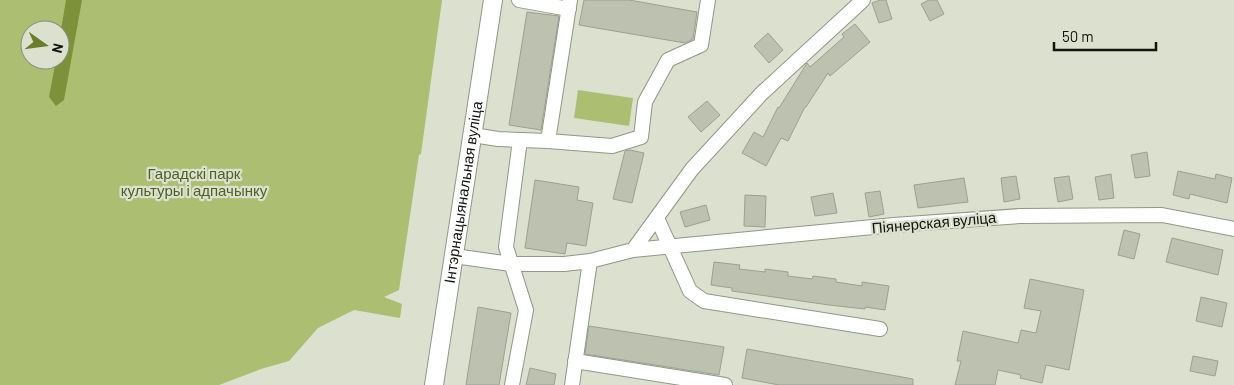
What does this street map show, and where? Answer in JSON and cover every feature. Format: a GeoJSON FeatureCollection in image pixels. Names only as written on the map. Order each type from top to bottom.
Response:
{"type":"FeatureCollection","features":[{"type":"Feature","properties":{"kind":"main road","name":"Інтэрнацыянальная вуліца"},"geometry":{"type":"LineString","coordinates":[[434,385],[493,0]]}},
{"type":"Feature","properties":{"kind":"street"},"geometry":{"type":"LineString","coordinates":[[518,0],[569,4],[548,141]]}},
{"type":"Feature","properties":{"kind":"street"},"geometry":{"type":"LineString","coordinates":[[472,135],[612,146],[641,137],[645,102],[668,60],[701,45],[708,0]]}},
{"type":"Feature","properties":{"kind":"street"},"geometry":{"type":"LineString","coordinates":[[632,250],[692,169],[762,93],[863,0]]}},
{"type":"Feature","properties":{"kind":"street"},"geometry":{"type":"LineString","coordinates":[[512,385],[526,310],[506,247],[520,140]]}},
{"type":"Feature","properties":{"kind":"street","name":"Піянерская вуліца"},"geometry":{"type":"LineString","coordinates":[[454,256],[511,264],[564,264],[590,261],[632,250],[894,225],[1020,216],[1162,215],[1234,229]]}},
{"type":"Feature","properties":{"kind":"street"},"geometry":{"type":"LineString","coordinates":[[656,218],[690,291],[704,301],[880,329]]}},
{"type":"Feature","properties":{"kind":"street"},"geometry":{"type":"LineString","coordinates":[[572,385],[590,261]]}},
{"type":"Feature","properties":{"kind":"street"},"geometry":{"type":"LineString","coordinates":[[575,361],[725,385]]}},
{"type":"Feature","properties":{"kind":"green space","name":"Гарадскі парк культуры і адпачынку"},"geometry":{"type":"Polygon","coordinates":[[[0,0],[442,0],[421,154],[419,155],[399,290],[384,297],[402,304],[400,318],[354,310],[318,328],[289,361],[261,369],[219,385],[0,385],[0,0]]]}},
{"type":"Feature","properties":{"kind":"green space"},"geometry":{"type":"Polygon","coordinates":[[[578,90],[633,98],[629,126],[574,118],[578,90]]]}},
{"type":"Feature","properties":{"kind":"shaded area"},"geometry":{"type":"Polygon","coordinates":[[[66,0],[82,0],[70,67],[70,20],[63,20],[66,0]]]}},
{"type":"Feature","properties":{"kind":"shaded area"},"geometry":{"type":"Polygon","coordinates":[[[54,70],[69,70],[64,100],[56,106],[49,97],[54,70]]]}},
{"type":"Feature","properties":{"kind":"building"},"geometry":{"type":"Polygon","coordinates":[[[584,0],[629,0],[697,12],[693,39],[685,43],[579,25],[584,0]]]}},
{"type":"Feature","properties":{"kind":"building"},"geometry":{"type":"Polygon","coordinates":[[[886,0],[892,19],[879,23],[872,3],[886,0]]]}},
{"type":"Feature","properties":{"kind":"building"},"geometry":{"type":"Polygon","coordinates":[[[929,0],[937,0],[944,14],[930,21],[921,4],[929,0]]]}},
{"type":"Feature","properties":{"kind":"building"},"geometry":{"type":"Polygon","coordinates":[[[527,12],[559,16],[541,130],[509,125],[527,12]]]}},
{"type":"Feature","properties":{"kind":"building"},"geometry":{"type":"Polygon","coordinates":[[[855,24],[870,42],[830,76],[828,73],[805,107],[788,141],[781,138],[766,166],[742,153],[754,132],[763,137],[778,107],[807,63],[810,67],[844,37],[842,34],[855,24]]]}},
{"type":"Feature","properties":{"kind":"building"},"geometry":{"type":"Polygon","coordinates":[[[768,33],[783,50],[769,63],[754,46],[768,33]]]}},
{"type":"Feature","properties":{"kind":"building"},"geometry":{"type":"Polygon","coordinates":[[[707,101],[720,115],[701,132],[688,117],[707,101]]]}},
{"type":"Feature","properties":{"kind":"building"},"geometry":{"type":"Polygon","coordinates":[[[630,150],[644,153],[632,203],[613,199],[625,151],[630,150]]]}},
{"type":"Feature","properties":{"kind":"building"},"geometry":{"type":"Polygon","coordinates":[[[1147,152],[1150,176],[1135,178],[1131,155],[1147,152]]]}},
{"type":"Feature","properties":{"kind":"building"},"geometry":{"type":"Polygon","coordinates":[[[1178,171],[1215,179],[1216,174],[1232,178],[1227,203],[1190,194],[1189,199],[1173,195],[1178,171]]]}},
{"type":"Feature","properties":{"kind":"building"},"geometry":{"type":"Polygon","coordinates":[[[1111,174],[1114,198],[1099,200],[1095,177],[1111,174]]]}},
{"type":"Feature","properties":{"kind":"building"},"geometry":{"type":"Polygon","coordinates":[[[1016,176],[1020,199],[1004,202],[1001,178],[1016,176]]]}},
{"type":"Feature","properties":{"kind":"building"},"geometry":{"type":"Polygon","coordinates":[[[1069,176],[1073,199],[1058,202],[1054,178],[1069,176]]]}},
{"type":"Feature","properties":{"kind":"building"},"geometry":{"type":"Polygon","coordinates":[[[964,178],[968,202],[918,208],[914,185],[964,178]]]}},
{"type":"Feature","properties":{"kind":"building"},"geometry":{"type":"Polygon","coordinates":[[[535,180],[579,187],[577,200],[593,203],[586,246],[567,243],[565,254],[525,248],[535,180]]]}},
{"type":"Feature","properties":{"kind":"building"},"geometry":{"type":"Polygon","coordinates":[[[880,191],[884,214],[869,217],[865,193],[880,191]]]}},
{"type":"Feature","properties":{"kind":"building"},"geometry":{"type":"Polygon","coordinates":[[[833,193],[837,213],[815,216],[811,197],[833,193]]]}},
{"type":"Feature","properties":{"kind":"building"},"geometry":{"type":"Polygon","coordinates":[[[745,195],[766,196],[765,227],[744,226],[745,195]]]}},
{"type":"Feature","properties":{"kind":"building"},"geometry":{"type":"Polygon","coordinates":[[[706,205],[710,220],[685,227],[680,212],[706,205]]]}},
{"type":"Feature","properties":{"kind":"building"},"geometry":{"type":"Polygon","coordinates":[[[1124,230],[1140,234],[1134,259],[1118,255],[1124,230]]]}},
{"type":"Feature","properties":{"kind":"building"},"geometry":{"type":"Polygon","coordinates":[[[1172,238],[1223,250],[1218,275],[1166,262],[1172,238]]]}},
{"type":"Feature","properties":{"kind":"building"},"geometry":{"type":"Polygon","coordinates":[[[714,262],[740,265],[739,269],[765,272],[765,269],[788,272],[788,276],[812,279],[813,276],[836,279],[836,282],[862,286],[862,282],[889,286],[885,310],[829,305],[732,291],[732,288],[711,285],[714,262]]]}},
{"type":"Feature","properties":{"kind":"building"},"geometry":{"type":"Polygon","coordinates":[[[1030,279],[1084,290],[1069,370],[1046,365],[1042,383],[1020,378],[1021,375],[998,370],[995,385],[955,385],[961,361],[957,361],[963,331],[1018,343],[1021,330],[1036,333],[1041,311],[1024,308],[1030,279]]]}},
{"type":"Feature","properties":{"kind":"building"},"geometry":{"type":"Polygon","coordinates":[[[1201,297],[1227,303],[1222,327],[1196,321],[1201,297]]]}},
{"type":"Feature","properties":{"kind":"building"},"geometry":{"type":"Polygon","coordinates":[[[478,307],[511,313],[499,385],[466,385],[478,307]]]}},
{"type":"Feature","properties":{"kind":"building"},"geometry":{"type":"Polygon","coordinates":[[[589,326],[724,347],[719,375],[585,354],[589,326]]]}},
{"type":"Feature","properties":{"kind":"building"},"geometry":{"type":"Polygon","coordinates":[[[747,349],[913,379],[913,385],[779,385],[742,378],[747,349]]]}},
{"type":"Feature","properties":{"kind":"building"},"geometry":{"type":"Polygon","coordinates":[[[1193,356],[1218,361],[1215,376],[1190,371],[1193,356]]]}},
{"type":"Feature","properties":{"kind":"building"},"geometry":{"type":"Polygon","coordinates":[[[530,368],[556,374],[554,385],[526,385],[530,368]]]}}]}
